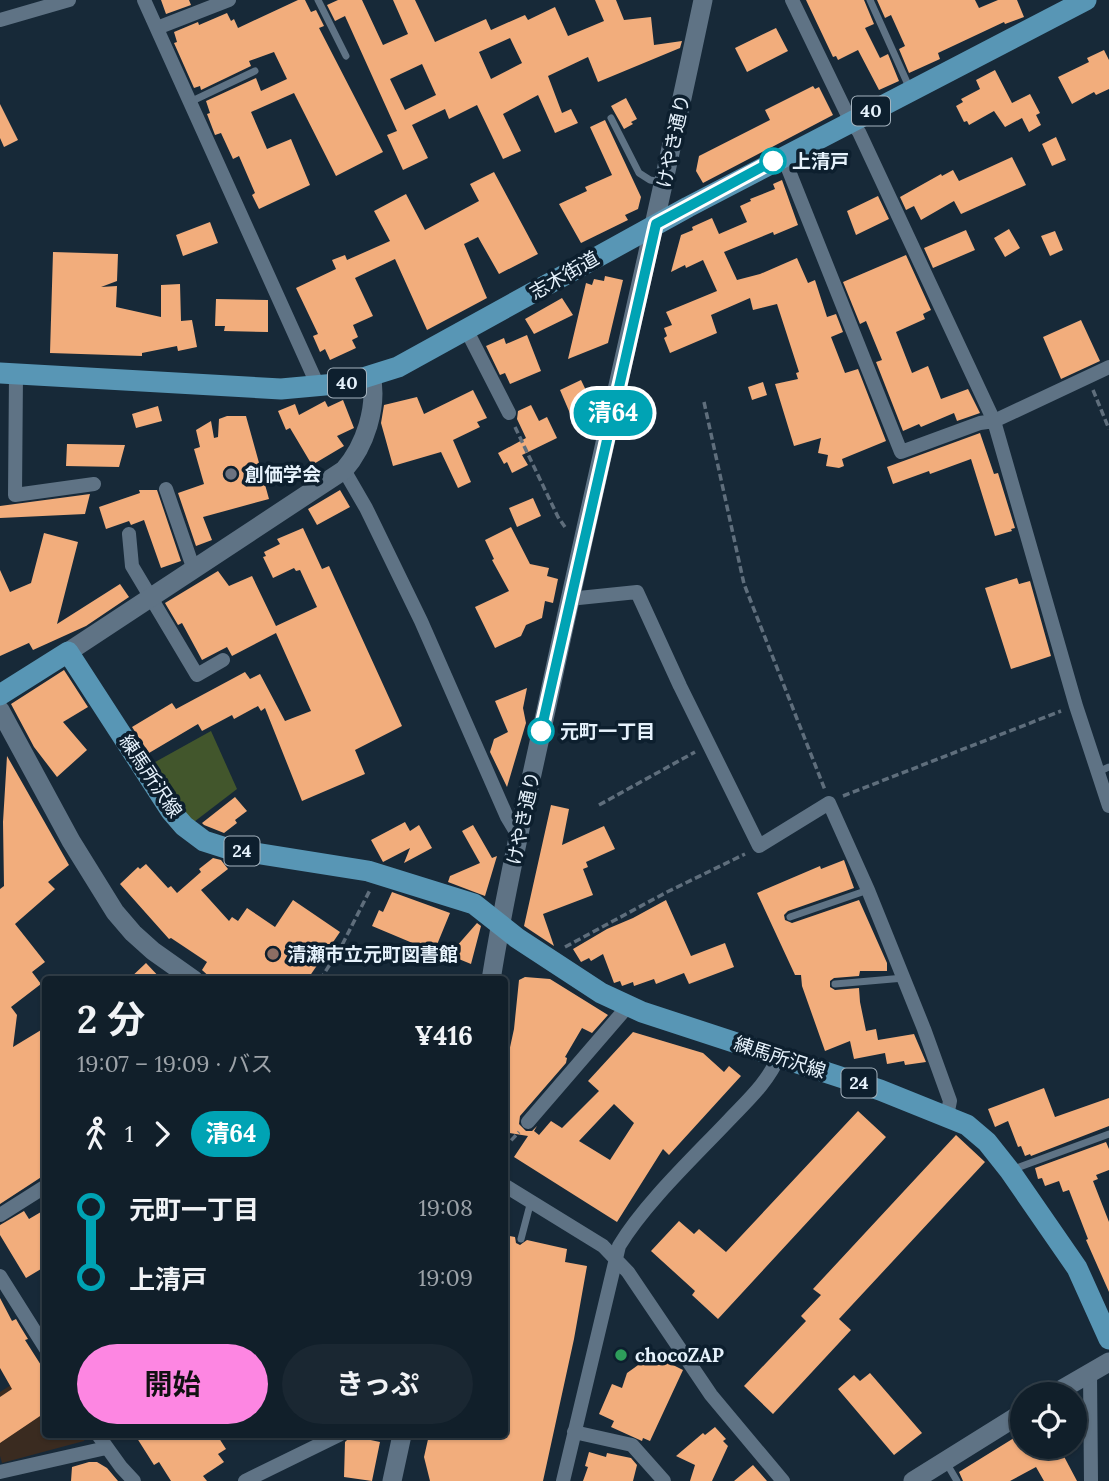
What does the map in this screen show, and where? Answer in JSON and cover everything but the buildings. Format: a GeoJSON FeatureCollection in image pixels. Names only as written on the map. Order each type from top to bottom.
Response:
{"type":"FeatureCollection","features":[{"type":"Feature","properties":{"kind":"main road","name":"志木街道"},"geometry":{"type":"LineString","coordinates":[[8,373],[281,389],[347,383],[398,367],[783,156],[1086,0]]}},
{"type":"Feature","properties":{"kind":"main road"},"geometry":{"type":"LineString","coordinates":[[0,695],[68,652]]}},
{"type":"Feature","properties":{"kind":"main road","name":"練馬所沢線"},"geometry":{"type":"LineString","coordinates":[[68,652],[171,811],[184,826],[204,841],[229,849],[317,861],[378,874],[474,904],[546,957],[601,993],[628,1006],[880,1090],[967,1125],[987,1142],[1010,1171],[1077,1268],[1109,1339]]}},
{"type":"Feature","properties":{"kind":"street"},"geometry":{"type":"LineString","coordinates":[[0,20],[69,0]]}},
{"type":"Feature","properties":{"kind":"street"},"geometry":{"type":"LineString","coordinates":[[144,0],[318,386]]}},
{"type":"Feature","properties":{"kind":"street"},"geometry":{"type":"LineString","coordinates":[[157,28],[229,0]]}},
{"type":"Feature","properties":{"kind":"street","name":"けやき通り"},"geometry":{"type":"LineString","coordinates":[[493,976],[510,931],[519,836],[569,599],[656,224],[703,0]]}},
{"type":"Feature","properties":{"kind":"street"},"geometry":{"type":"LineString","coordinates":[[792,0],[850,122],[859,132],[994,421],[1076,706],[1103,769],[1109,806]]}},
{"type":"Feature","properties":{"kind":"street"},"geometry":{"type":"LineString","coordinates":[[783,156],[901,452],[980,423],[994,421],[1109,367]]}},
{"type":"Feature","properties":{"kind":"street"},"geometry":{"type":"LineString","coordinates":[[467,331],[509,413]]}},
{"type":"Feature","properties":{"kind":"street"},"geometry":{"type":"LineString","coordinates":[[8,373],[15,495],[94,484]]}},
{"type":"Feature","properties":{"kind":"street"},"geometry":{"type":"LineString","coordinates":[[68,652],[344,470],[356,456],[373,404],[371,375]]}},
{"type":"Feature","properties":{"kind":"street"},"geometry":{"type":"LineString","coordinates":[[344,470],[366,508],[415,608],[507,817],[519,836]]}},
{"type":"Feature","properties":{"kind":"street"},"geometry":{"type":"LineString","coordinates":[[166,489],[194,570]]}},
{"type":"Feature","properties":{"kind":"street"},"geometry":{"type":"LineString","coordinates":[[129,534],[132,566],[197,675],[223,660]]}},
{"type":"Feature","properties":{"kind":"street"},"geometry":{"type":"LineString","coordinates":[[569,599],[637,592],[759,846],[829,803],[904,978],[950,1101],[947,1116]]}},
{"type":"Feature","properties":{"kind":"street"},"geometry":{"type":"LineString","coordinates":[[0,710],[71,841],[115,912],[153,951],[188,976]]}},
{"type":"Feature","properties":{"kind":"street"},"geometry":{"type":"LineString","coordinates":[[528,1122],[628,1006]]}},
{"type":"Feature","properties":{"kind":"street"},"geometry":{"type":"LineString","coordinates":[[563,1481],[615,1258],[626,1234],[767,1079],[779,1056]]}},
{"type":"Feature","properties":{"kind":"street"},"geometry":{"type":"LineString","coordinates":[[508,1187],[603,1246],[615,1258],[628,1272],[711,1395],[783,1481]]}},
{"type":"Feature","properties":{"kind":"street"},"geometry":{"type":"LineString","coordinates":[[0,1215],[42,1189]]}},
{"type":"Feature","properties":{"kind":"street"},"geometry":{"type":"LineString","coordinates":[[0,1276],[42,1343]]}},
{"type":"Feature","properties":{"kind":"street"},"geometry":{"type":"LineString","coordinates":[[1073,1382],[1109,1362]]}},
{"type":"Feature","properties":{"kind":"street"},"geometry":{"type":"LineString","coordinates":[[1090,1372],[1091,1481]]}},
{"type":"Feature","properties":{"kind":"street"},"geometry":{"type":"LineString","coordinates":[[913,1481],[1010,1420]]}},
{"type":"Feature","properties":{"kind":"street"},"geometry":{"type":"LineString","coordinates":[[574,1432],[632,1445],[664,1481]]}},
{"type":"Feature","properties":{"kind":"street"},"geometry":{"type":"LineString","coordinates":[[100,1438],[134,1481]]}},
{"type":"Feature","properties":{"kind":"street"},"geometry":{"type":"LineString","coordinates":[[245,1481],[333,1438]]}},
{"type":"Feature","properties":{"kind":"street"},"geometry":{"type":"LineString","coordinates":[[392,1481],[401,1438]]}},
{"type":"Feature","properties":{"kind":"street"},"geometry":{"type":"LineString","coordinates":[[0,1472],[106,1448]]}},
{"type":"Feature","properties":{"kind":"lane"},"geometry":{"type":"LineString","coordinates":[[318,0],[346,56]]}},
{"type":"Feature","properties":{"kind":"lane"},"geometry":{"type":"LineString","coordinates":[[870,0],[911,91]]}},
{"type":"Feature","properties":{"kind":"lane"},"geometry":{"type":"LineString","coordinates":[[189,102],[255,71]]}},
{"type":"Feature","properties":{"kind":"lane"},"geometry":{"type":"LineString","coordinates":[[611,118],[639,173],[650,180],[665,183]]}},
{"type":"Feature","properties":{"kind":"lane"},"geometry":{"type":"LineString","coordinates":[[790,918],[868,890]]}},
{"type":"Feature","properties":{"kind":"lane"},"geometry":{"type":"LineString","coordinates":[[835,984],[904,978]]}},
{"type":"Feature","properties":{"kind":"lane"},"geometry":{"type":"LineString","coordinates":[[1010,1171],[1109,1134]]}},
{"type":"Feature","properties":{"kind":"lane"},"geometry":{"type":"LineString","coordinates":[[521,1239],[531,1200]]}},
{"type":"Feature","properties":{"kind":"lane"},"geometry":{"type":"LineString","coordinates":[[945,1461],[957,1481]]}},
{"type":"Feature","properties":{"kind":"path"},"geometry":{"type":"LineString","coordinates":[[1088,378],[1109,429]]}},
{"type":"Feature","properties":{"kind":"path"},"geometry":{"type":"LineString","coordinates":[[704,402],[744,584],[829,803],[1076,706]]}},
{"type":"Feature","properties":{"kind":"path"},"geometry":{"type":"LineString","coordinates":[[509,413],[558,517],[569,533],[583,538]]}},
{"type":"Feature","properties":{"kind":"path"},"geometry":{"type":"LineString","coordinates":[[599,806],[709,744]]}},
{"type":"Feature","properties":{"kind":"path"},"geometry":{"type":"LineString","coordinates":[[546,957],[759,846]]}},
{"type":"Feature","properties":{"kind":"path"},"geometry":{"type":"LineString","coordinates":[[323,976],[341,947],[378,874]]}},
{"type":"Feature","properties":{"kind":"shaded area"},"geometry":{"type":"Polygon","coordinates":[[[42,1366],[42,1438],[86,1438],[84,1441],[2,1463],[0,1392],[42,1366]]]}},
{"type":"Feature","properties":{"kind":"green space"},"geometry":{"type":"Polygon","coordinates":[[[211,731],[237,789],[190,825],[148,766],[211,731]]]}},
{"type":"Feature","properties":{"kind":"bus line","name":"清64"},"geometry":{"type":"LineString","coordinates":[[541,731],[656,224],[773,161]]}},
{"type":"Feature","properties":{"kind":"place","name":"上清戸"},"geometry":{"type":"Point","coordinates":[773,161]}},
{"type":"Feature","properties":{"kind":"place","name":"創価学会"},"geometry":{"type":"Point","coordinates":[231,474]}},
{"type":"Feature","properties":{"kind":"place","name":"元町一丁目"},"geometry":{"type":"Point","coordinates":[541,731]}},
{"type":"Feature","properties":{"kind":"place","name":"清瀬市立元町図書館"},"geometry":{"type":"Point","coordinates":[273,954]}},
{"type":"Feature","properties":{"kind":"place","name":"chocoZAP"},"geometry":{"type":"Point","coordinates":[621,1355]}}]}
